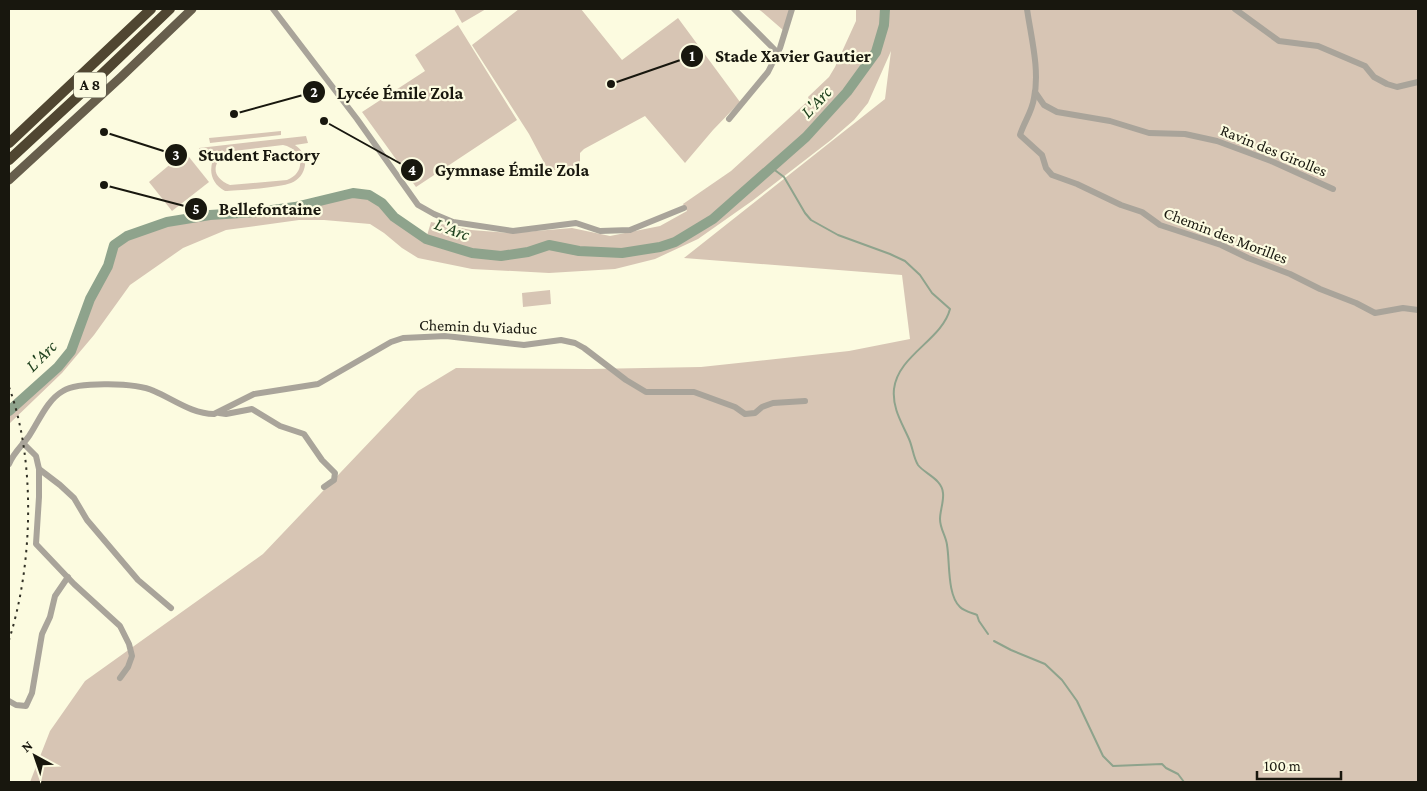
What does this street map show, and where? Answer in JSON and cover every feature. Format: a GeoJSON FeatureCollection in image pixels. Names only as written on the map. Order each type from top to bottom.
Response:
{"type":"FeatureCollection","features":[{"type":"Feature","properties":{"kind":"highway","name":"A 8"},"geometry":{"type":"LineString","coordinates":[[9,143],[150,9]]}},
{"type":"Feature","properties":{"kind":"highway","name":"A 8"},"geometry":{"type":"LineString","coordinates":[[9,160],[103,74],[170,9]]}},
{"type":"Feature","properties":{"kind":"main road"},"geometry":{"type":"LineString","coordinates":[[9,180],[192,9]]}},
{"type":"Feature","properties":{"kind":"street"},"geometry":{"type":"LineString","coordinates":[[273,9],[357,119],[418,205],[434,214],[453,222],[513,230],[576,223],[600,231],[630,230],[684,208]]}},
{"type":"Feature","properties":{"kind":"street"},"geometry":{"type":"LineString","coordinates":[[734,9],[778,53]]}},
{"type":"Feature","properties":{"kind":"street"},"geometry":{"type":"LineString","coordinates":[[728,119],[768,72],[778,53],[792,9]]}},
{"type":"Feature","properties":{"kind":"street"},"geometry":{"type":"LineString","coordinates":[[1027,9],[1036,76],[1035,92]]}},
{"type":"Feature","properties":{"kind":"street"},"geometry":{"type":"LineString","coordinates":[[1235,9],[1279,41],[1318,46],[1365,66],[1374,77],[1397,87],[1418,82]]}},
{"type":"Feature","properties":{"kind":"street","name":"Chemin des Morilles"},"geometry":{"type":"LineString","coordinates":[[1035,92],[1030,114],[1020,135],[1042,155],[1046,168],[1052,175],[1077,184],[1121,205],[1142,212],[1160,225],[1222,245],[1320,289],[1348,299],[1375,314],[1403,308],[1418,310]]}},
{"type":"Feature","properties":{"kind":"street","name":"Ravin des Girolles"},"geometry":{"type":"LineString","coordinates":[[1035,92],[1044,104],[1057,112],[1110,121],[1149,133],[1185,134],[1217,141],[1271,161],[1333,189]]}},
{"type":"Feature","properties":{"kind":"street","name":"Chemin du Viaduc"},"geometry":{"type":"LineString","coordinates":[[219,413],[254,394],[318,384],[391,342],[403,338],[446,336],[524,345],[562,340],[575,343],[646,392],[694,392],[735,407],[745,414],[755,413],[762,406],[773,403],[805,401]]}},
{"type":"Feature","properties":{"kind":"street"},"geometry":{"type":"LineString","coordinates":[[9,464],[17,448],[23,443],[50,404],[63,391],[77,385],[126,385],[152,390],[178,403],[208,414],[226,414],[252,409],[280,426],[304,434],[322,460],[335,473],[334,480],[324,487]]}},
{"type":"Feature","properties":{"kind":"street"},"geometry":{"type":"LineString","coordinates":[[23,443],[36,456],[39,469],[36,544],[120,626],[129,644],[132,656],[128,667],[120,678]]}},
{"type":"Feature","properties":{"kind":"street"},"geometry":{"type":"LineString","coordinates":[[39,469],[74,498],[87,520],[138,580],[171,608]]}},
{"type":"Feature","properties":{"kind":"street"},"geometry":{"type":"LineString","coordinates":[[9,701],[16,705],[26,706],[32,693],[42,634],[50,617],[55,596],[68,577]]}},
{"type":"Feature","properties":{"kind":"shaded area"},"geometry":{"type":"Polygon","coordinates":[[[454,9],[486,9],[462,23],[454,9]]]}},
{"type":"Feature","properties":{"kind":"shaded area"},"geometry":{"type":"Polygon","coordinates":[[[519,9],[581,9],[622,60],[678,18],[740,102],[685,163],[645,116],[584,149],[580,153],[580,163],[573,170],[548,170],[529,134],[472,45],[519,9]]]}},
{"type":"Feature","properties":{"kind":"shaded area"},"geometry":{"type":"Polygon","coordinates":[[[758,9],[790,9],[783,30],[761,11],[758,9]]]}},
{"type":"Feature","properties":{"kind":"shaded area"},"geometry":{"type":"Polygon","coordinates":[[[856,9],[1418,9],[1418,782],[30,782],[50,731],[85,681],[263,554],[418,391],[456,368],[590,369],[701,367],[849,351],[910,339],[902,275],[684,258],[885,99],[891,51],[868,103],[854,120],[752,201],[698,239],[655,259],[615,269],[549,273],[472,269],[418,258],[370,224],[299,220],[226,230],[183,248],[130,285],[94,335],[62,373],[9,424],[9,411],[58,367],[71,351],[90,299],[108,266],[114,245],[127,236],[167,222],[210,215],[257,212],[301,206],[353,193],[369,195],[382,203],[394,217],[426,239],[431,222],[471,230],[511,233],[572,228],[610,236],[660,226],[687,211],[683,204],[731,171],[809,100],[808,97],[829,77],[835,67],[856,21],[856,9]]]}},
{"type":"Feature","properties":{"kind":"shaded area"},"geometry":{"type":"Polygon","coordinates":[[[458,25],[517,120],[416,187],[362,112],[425,71],[415,55],[458,25]]]}},
{"type":"Feature","properties":{"kind":"shaded area"},"geometry":{"type":"Polygon","coordinates":[[[281,131],[281,135],[210,143],[209,138],[281,131]]]}},
{"type":"Feature","properties":{"kind":"shaded area"},"geometry":{"type":"Polygon","coordinates":[[[306,136],[308,143],[295,145],[303,154],[305,162],[302,173],[294,182],[278,186],[231,191],[225,191],[220,188],[213,179],[211,169],[217,153],[199,155],[199,148],[306,136]],[[283,145],[226,152],[218,161],[216,166],[217,174],[219,178],[230,185],[287,180],[298,172],[300,166],[298,156],[290,147],[283,145]]]}},
{"type":"Feature","properties":{"kind":"shaded area"},"geometry":{"type":"Polygon","coordinates":[[[185,152],[209,182],[172,211],[149,182],[185,152]]]}},
{"type":"Feature","properties":{"kind":"shaded area"},"geometry":{"type":"Polygon","coordinates":[[[550,290],[551,304],[523,307],[522,293],[550,290]]]}},
{"type":"Feature","properties":{"kind":"waterway","name":"L'Arc"},"geometry":{"type":"LineString","coordinates":[[9,411],[58,367],[71,351],[90,299],[108,266],[114,245],[127,236],[167,222],[210,215],[295,207],[353,193],[369,195],[382,203],[394,217],[426,239],[472,253],[501,256],[528,252],[549,245],[579,251],[622,253],[660,247],[675,242],[713,219],[806,137],[847,92],[876,52],[884,25],[885,9]]}},
{"type":"Feature","properties":{"kind":"waterway"},"geometry":{"type":"LineString","coordinates":[[772,168],[784,177],[811,220],[838,235],[905,261],[920,275],[932,293],[950,309],[938,330],[903,367],[897,377],[894,396],[898,415],[918,465],[936,480],[942,488],[940,523],[947,545],[953,595],[960,607],[977,615],[988,634]]}},
{"type":"Feature","properties":{"kind":"waterway"},"geometry":{"type":"LineString","coordinates":[[994,641],[1045,664],[1062,680],[1077,701],[1103,756],[1113,766],[1162,764],[1178,774],[1184,782]]}},
{"type":"Feature","properties":{"kind":"railway"},"geometry":{"type":"LineString","coordinates":[[9,387],[18,416],[24,447],[28,513],[27,547],[23,579],[9,640]]}},
{"type":"Feature","properties":{"kind":"place","name":"Stade Xavier Gautier"},"geometry":{"type":"Point","coordinates":[611,84]}},
{"type":"Feature","properties":{"kind":"place","name":"Lycée Émile Zola"},"geometry":{"type":"Point","coordinates":[234,114]}},
{"type":"Feature","properties":{"kind":"place","name":"Gymnase Émile Zola"},"geometry":{"type":"Point","coordinates":[324,121]}},
{"type":"Feature","properties":{"kind":"place","name":"Student Factory"},"geometry":{"type":"Point","coordinates":[104,132]}},
{"type":"Feature","properties":{"kind":"place","name":"Bellefontaine"},"geometry":{"type":"Point","coordinates":[104,185]}}]}
